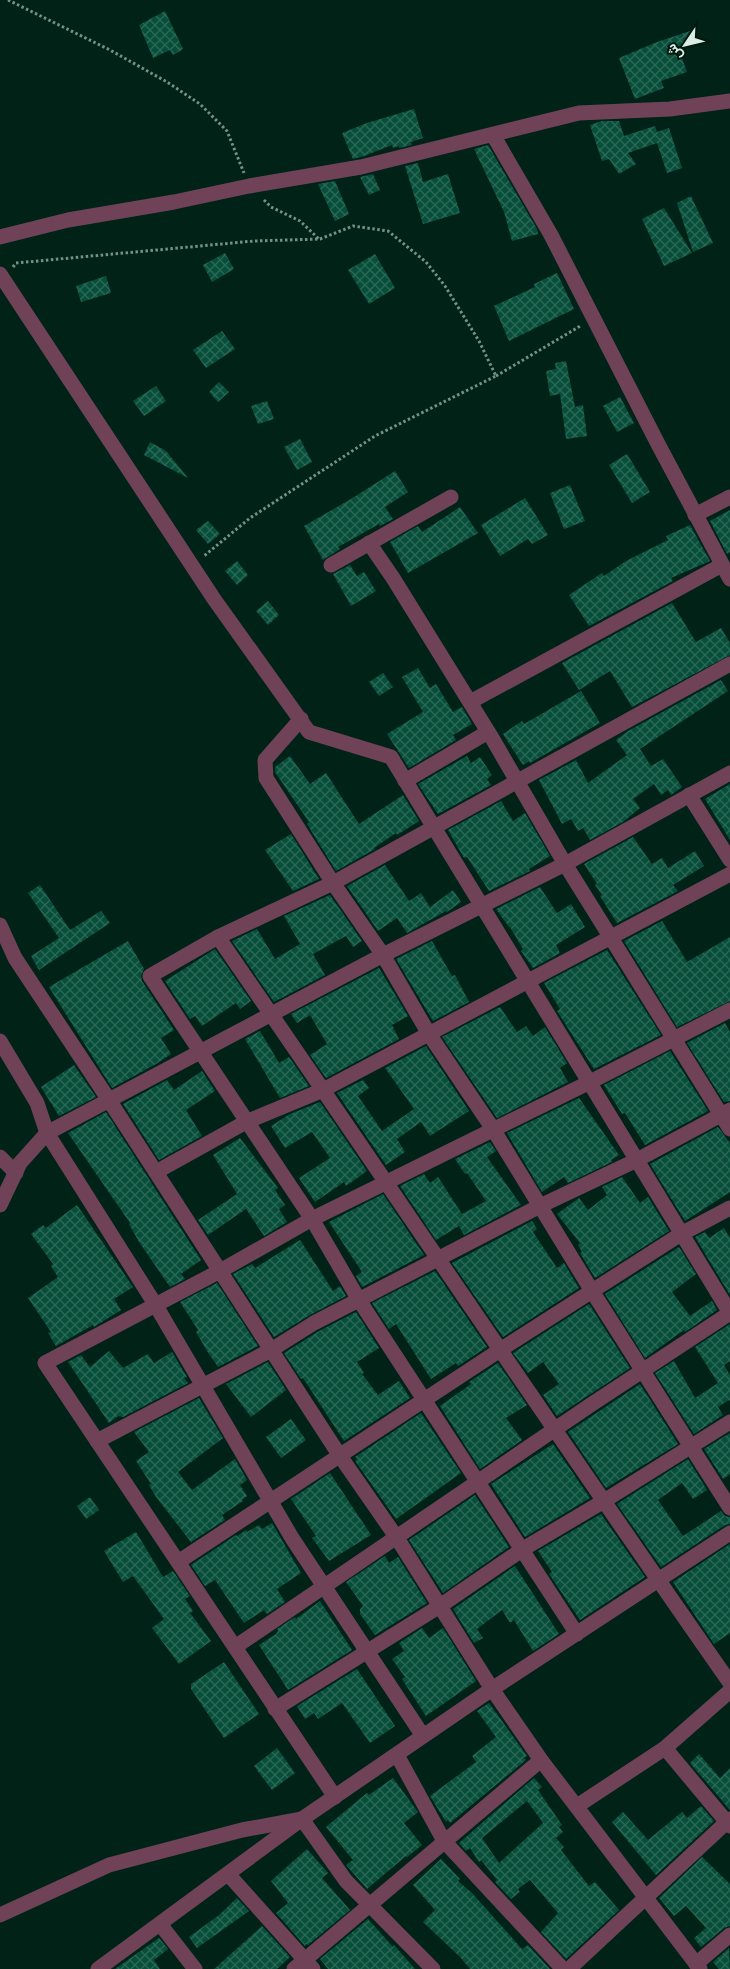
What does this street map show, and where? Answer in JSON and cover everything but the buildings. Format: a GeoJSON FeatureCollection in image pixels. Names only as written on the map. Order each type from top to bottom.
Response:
{"type":"FeatureCollection","features":[{"type":"Feature","properties":{"kind":"street"},"geometry":{"type":"LineString","coordinates":[[0,237],[68,220],[174,202],[249,186],[361,166],[579,113],[670,109],[730,101]]}},
{"type":"Feature","properties":{"kind":"street"},"geometry":{"type":"LineString","coordinates":[[470,702],[726,572],[551,235],[493,135]]}},
{"type":"Feature","properties":{"kind":"street"},"geometry":{"type":"LineString","coordinates":[[1,276],[192,566],[309,732],[391,757],[730,1313],[555,1429],[235,1647]]}},
{"type":"Feature","properties":{"kind":"street"},"geometry":{"type":"LineString","coordinates":[[331,565],[451,497]]}},
{"type":"Feature","properties":{"kind":"street"},"geometry":{"type":"LineString","coordinates":[[695,515],[730,497]]}},
{"type":"Feature","properties":{"kind":"street"},"geometry":{"type":"LineString","coordinates":[[369,543],[470,702],[565,864],[612,937],[673,1039],[726,1112],[730,1129]]}},
{"type":"Feature","properties":{"kind":"street"},"geometry":{"type":"LineString","coordinates":[[577,1634],[360,1300],[312,1219],[150,976],[218,937],[333,883],[730,664]]}},
{"type":"Feature","properties":{"kind":"street"},"geometry":{"type":"LineString","coordinates":[[300,719],[265,760],[266,778],[333,883],[383,955],[429,1034],[493,1129],[592,1291],[730,1508]]}},
{"type":"Feature","properties":{"kind":"street"},"geometry":{"type":"LineString","coordinates":[[405,781],[488,732]]}},
{"type":"Feature","properties":{"kind":"street"},"geometry":{"type":"LineString","coordinates":[[0,1206],[20,1163],[48,1133],[383,955],[565,864],[730,773]]}},
{"type":"Feature","properties":{"kind":"street"},"geometry":{"type":"LineString","coordinates":[[689,795],[730,860]]}},
{"type":"Feature","properties":{"kind":"street"},"geometry":{"type":"LineString","coordinates":[[156,1172],[246,1122],[323,1090],[730,874]]}},
{"type":"Feature","properties":{"kind":"street"},"geometry":{"type":"LineString","coordinates":[[0,925],[15,958],[340,1456],[397,1538],[492,1689],[541,1760],[578,1806],[698,1967],[730,1935]]}},
{"type":"Feature","properties":{"kind":"street"},"geometry":{"type":"LineString","coordinates":[[218,937],[730,1683]]}},
{"type":"Feature","properties":{"kind":"street"},"geometry":{"type":"LineString","coordinates":[[335,1797],[45,1363],[220,1271],[312,1219],[590,1082],[730,1010]]}},
{"type":"Feature","properties":{"kind":"street"},"geometry":{"type":"LineString","coordinates":[[0,1041],[37,1102],[48,1133],[155,1304],[292,1538],[423,1736]]}},
{"type":"Feature","properties":{"kind":"street"},"geometry":{"type":"LineString","coordinates":[[98,1441],[271,1350],[314,1323],[540,1206],[637,1160],[726,1112]]}},
{"type":"Feature","properties":{"kind":"street"},"geometry":{"type":"LineString","coordinates":[[0,1157],[16,1173]]}},
{"type":"Feature","properties":{"kind":"street"},"geometry":{"type":"LineString","coordinates":[[178,1562],[592,1291],[681,1234],[730,1208]]}},
{"type":"Feature","properties":{"kind":"street"},"geometry":{"type":"LineString","coordinates":[[275,1709],[440,1606],[523,1550],[730,1422]]}},
{"type":"Feature","properties":{"kind":"street"},"geometry":{"type":"LineString","coordinates":[[98,1969],[302,1819],[492,1689],[730,1533]]}},
{"type":"Feature","properties":{"kind":"street"},"geometry":{"type":"LineString","coordinates":[[578,1806],[665,1748],[730,1691]]}},
{"type":"Feature","properties":{"kind":"street"},"geometry":{"type":"LineString","coordinates":[[569,1969],[729,1822],[665,1748]]}},
{"type":"Feature","properties":{"kind":"street"},"geometry":{"type":"LineString","coordinates":[[397,1755],[444,1841],[563,1969]]}},
{"type":"Feature","properties":{"kind":"street"},"geometry":{"type":"LineString","coordinates":[[228,1874],[303,1966],[369,1904],[541,1760]]}},
{"type":"Feature","properties":{"kind":"street"},"geometry":{"type":"LineString","coordinates":[[302,1819],[346,1881],[433,1969]]}},
{"type":"Feature","properties":{"kind":"street"},"geometry":{"type":"LineString","coordinates":[[0,1916],[109,1865],[242,1830],[302,1819]]}},
{"type":"Feature","properties":{"kind":"street"},"geometry":{"type":"LineString","coordinates":[[160,1924],[195,1969]]}},
{"type":"Feature","properties":{"kind":"path"},"geometry":{"type":"LineString","coordinates":[[8,0],[110,50],[168,82],[200,104],[227,131],[249,186],[271,207],[300,221],[320,239]]}},
{"type":"Feature","properties":{"kind":"path"},"geometry":{"type":"LineString","coordinates":[[1,276],[16,263],[254,241],[320,239],[353,226],[388,231],[426,262],[445,286],[479,341],[496,376]]}},
{"type":"Feature","properties":{"kind":"path"},"geometry":{"type":"LineString","coordinates":[[192,566],[250,518],[375,436],[496,376],[594,318]]}}]}
